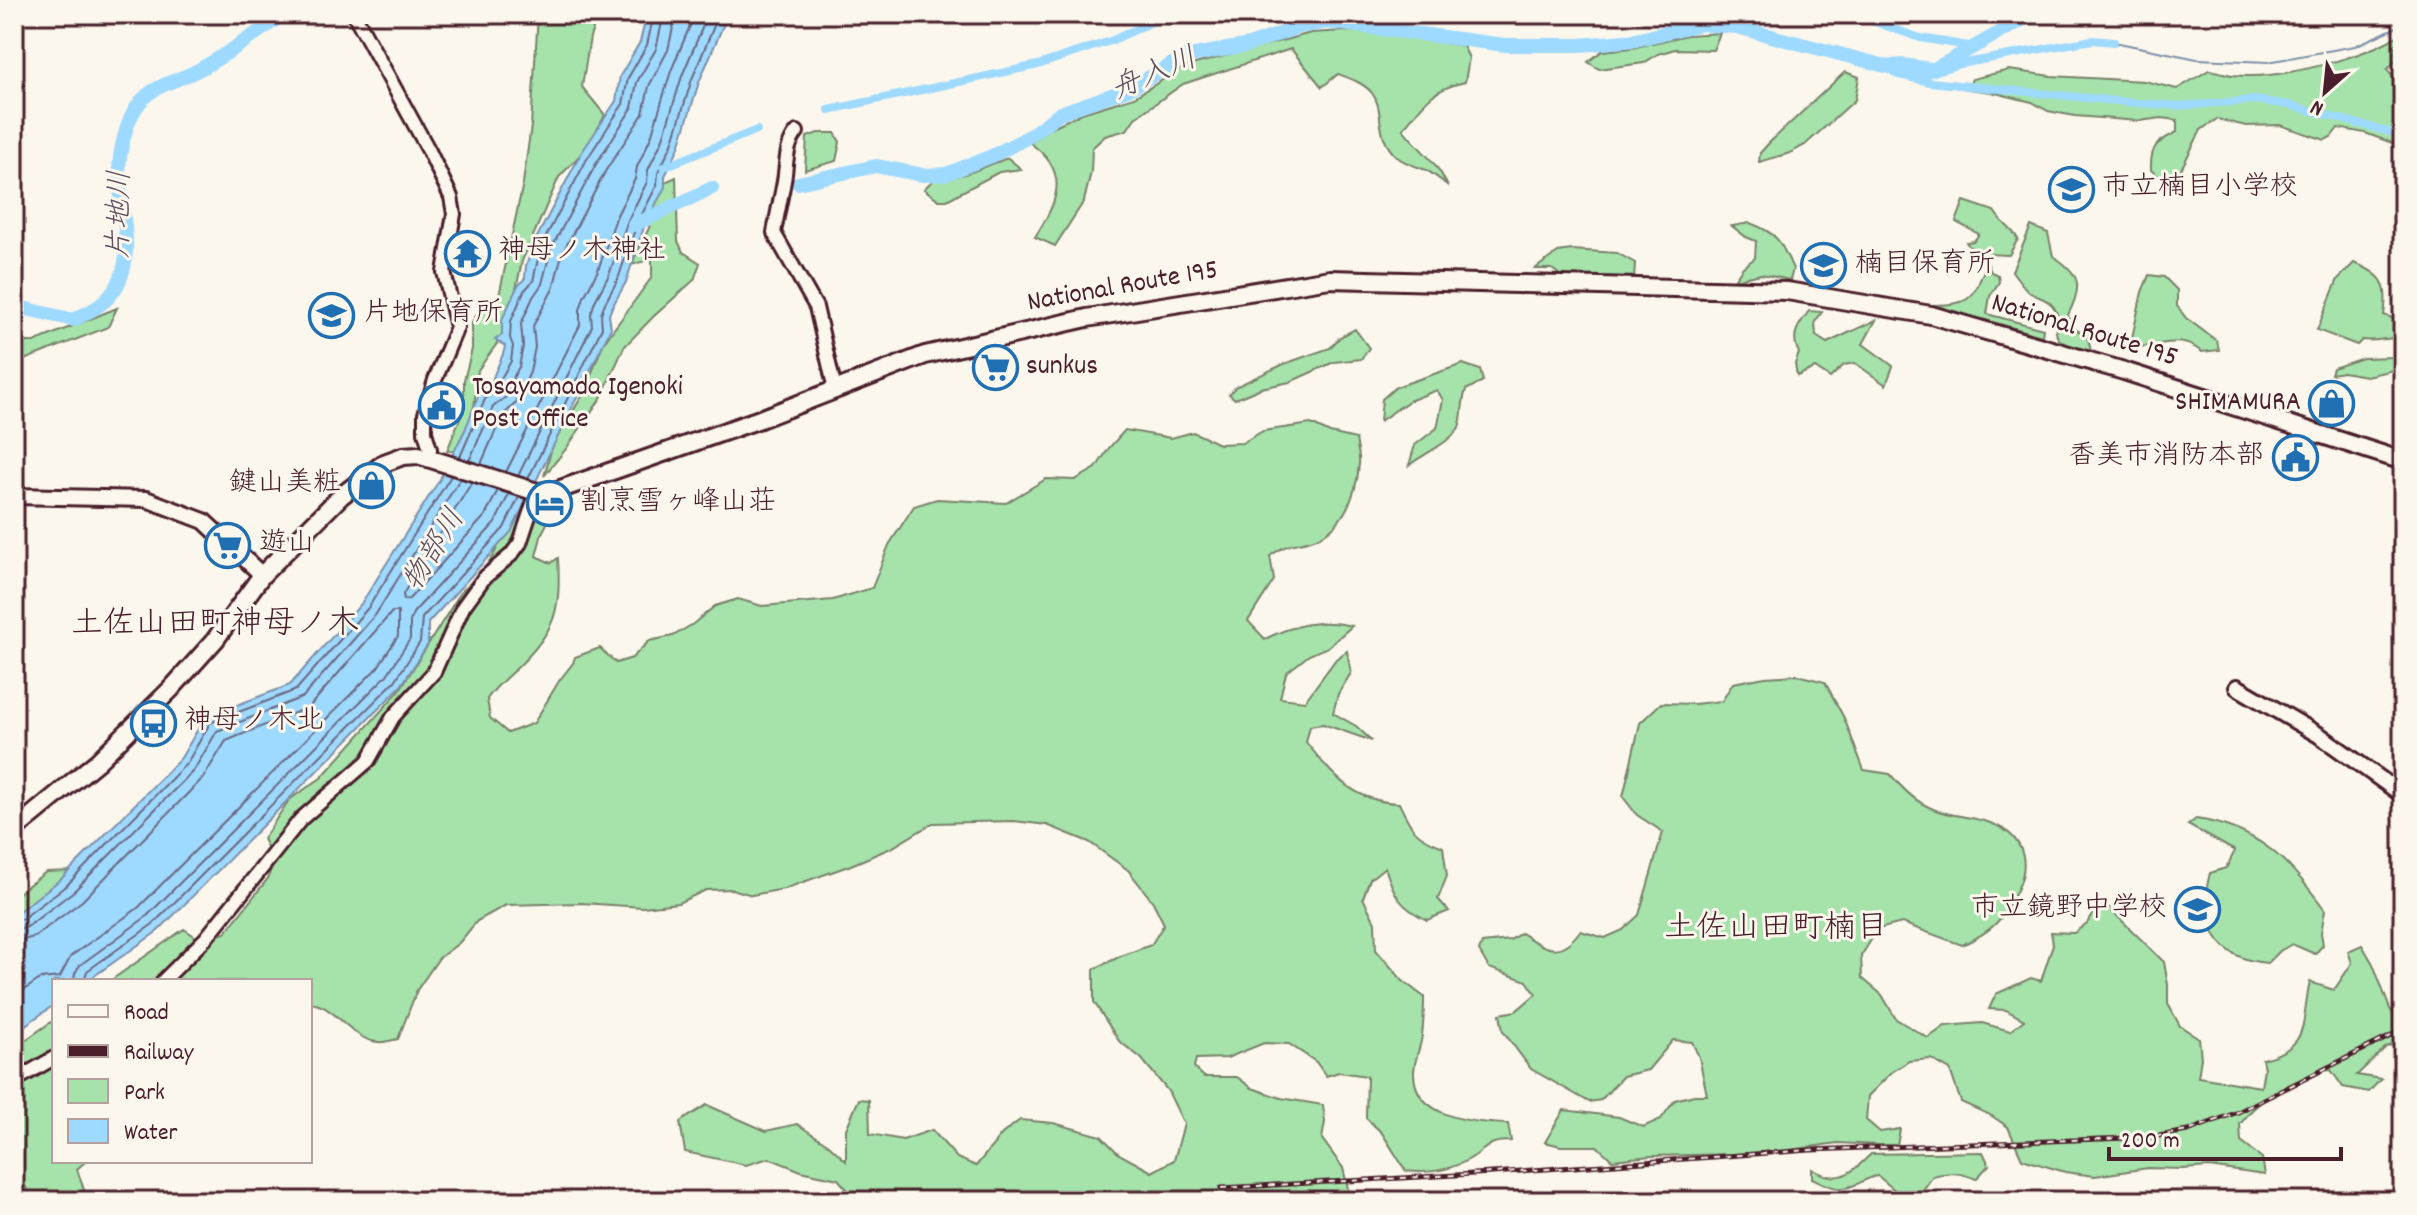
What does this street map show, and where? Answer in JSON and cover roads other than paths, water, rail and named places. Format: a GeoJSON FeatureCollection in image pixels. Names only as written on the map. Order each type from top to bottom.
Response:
{"type":"FeatureCollection","features":[{"type":"Feature","properties":{"kind":"highway","name":"National Route 195"},"geometry":{"type":"LineString","coordinates":[[14,830],[98,761],[172,688],[215,640],[262,575],[341,496],[384,463],[403,456],[418,455],[532,491],[555,491],[925,355],[1087,318],[1330,279],[1787,291],[1931,315],[1996,332],[2403,461]]}},
{"type":"Feature","properties":{"kind":"main road"},"geometry":{"type":"LineString","coordinates":[[354,14],[451,197],[451,232],[445,259],[445,283],[457,327],[425,414],[425,432],[434,460]]}},
{"type":"Feature","properties":{"kind":"main road"},"geometry":{"type":"LineString","coordinates":[[797,132],[792,137],[785,162],[774,233],[816,307],[835,390]]}},
{"type":"Feature","properties":{"kind":"main road"},"geometry":{"type":"LineString","coordinates":[[165,979],[206,938],[301,819],[368,761],[393,717],[434,672],[463,607],[484,578],[520,543],[532,491]]}},
{"type":"Feature","properties":{"kind":"main road"},"geometry":{"type":"LineString","coordinates":[[14,496],[146,499],[213,527],[262,575]]}},
{"type":"Feature","properties":{"kind":"main road"},"geometry":{"type":"LineString","coordinates":[[2237,687],[2319,735],[2403,795]]}},
{"type":"Feature","properties":{"kind":"main road"},"geometry":{"type":"LineString","coordinates":[[14,1081],[52,1059]]}},
{"type":"Feature","properties":{"kind":"water","name":"物部川"},"geometry":{"type":"Polygon","coordinates":[[[647,14],[728,14],[699,82],[679,147],[665,176],[665,187],[644,227],[626,282],[609,315],[611,328],[511,532],[428,623],[428,644],[401,686],[158,931],[90,979],[52,979],[52,1006],[14,1033],[14,915],[61,879],[181,758],[205,717],[290,685],[361,604],[440,479],[465,430],[481,389],[491,387],[505,346],[495,340],[502,335],[502,320],[517,287],[525,278],[534,243],[580,155],[616,101],[620,76],[640,42],[647,14]]]}},
{"type":"Feature","properties":{"kind":"waterway","name":"片地川"},"geometry":{"type":"LineString","coordinates":[[14,306],[74,320],[100,305],[113,292],[121,277],[126,243],[120,157],[136,108],[150,93],[213,62],[284,14]]}},
{"type":"Feature","properties":{"kind":"waterway"},"geometry":{"type":"LineString","coordinates":[[829,110],[1038,65],[1113,40],[1169,14]]}},
{"type":"Feature","properties":{"kind":"waterway"},"geometry":{"type":"LineString","coordinates":[[1852,14],[1920,38],[1975,47]]}},
{"type":"Feature","properties":{"kind":"waterway","name":"舟入川"},"geometry":{"type":"LineString","coordinates":[[798,183],[876,166],[923,175],[946,174],[992,156],[1028,137],[1060,113],[1131,88],[1184,57],[1249,45],[1299,27],[1327,22],[1505,45],[1580,45],[1636,40],[1700,24],[1737,27],[1889,67],[1905,65],[1934,69],[2033,14]]}},
{"type":"Feature","properties":{"kind":"waterway"},"geometry":{"type":"LineString","coordinates":[[2114,42],[2197,59],[2268,62],[2355,46],[2395,28],[2403,21]]}},
{"type":"Feature","properties":{"kind":"waterway"},"geometry":{"type":"LineString","coordinates":[[1906,71],[1927,74],[1960,64],[2092,40],[2114,42]]}},
{"type":"Feature","properties":{"kind":"waterway"},"geometry":{"type":"LineString","coordinates":[[1889,67],[1895,74],[1930,82],[2137,103],[2181,106],[2255,100],[2289,105],[2393,133]]}},
{"type":"Feature","properties":{"kind":"waterway"},"geometry":{"type":"LineString","coordinates":[[664,167],[757,130]]}},
{"type":"Feature","properties":{"kind":"waterway"},"geometry":{"type":"LineString","coordinates":[[2393,133],[2403,138]]}},
{"type":"Feature","properties":{"kind":"waterway","name":"舟入川"},"geometry":{"type":"LineString","coordinates":[[634,225],[712,188]]}},
{"type":"Feature","properties":{"kind":"railway"},"geometry":{"type":"LineString","coordinates":[[1221,1188],[1492,1173],[1810,1150],[2152,1137],[2188,1131],[2238,1112],[2403,1030]]}},
{"type":"Feature","properties":{"kind":"place","name":"市立楠目小学校"},"geometry":{"type":"Point","coordinates":[2071,189]}},
{"type":"Feature","properties":{"kind":"place","name":"神母ノ木神社"},"geometry":{"type":"Point","coordinates":[467,253]}},
{"type":"Feature","properties":{"kind":"place","name":"楠目保育所"},"geometry":{"type":"Point","coordinates":[1824,266]}},
{"type":"Feature","properties":{"kind":"place","name":"片地保育所"},"geometry":{"type":"Point","coordinates":[332,315]}},
{"type":"Feature","properties":{"kind":"place","name":"sunkus"},"geometry":{"type":"Point","coordinates":[995,368]}},
{"type":"Feature","properties":{"kind":"place","name":"SHIMAMURA"},"geometry":{"type":"Point","coordinates":[2332,404]}},
{"type":"Feature","properties":{"kind":"place","name":"Tosayamada Igenoki Post Office"},"geometry":{"type":"Point","coordinates":[441,405]}},
{"type":"Feature","properties":{"kind":"place","name":"香美市消防本部"},"geometry":{"type":"Point","coordinates":[2295,458]}},
{"type":"Feature","properties":{"kind":"place","name":"鍵山美粧"},"geometry":{"type":"Point","coordinates":[372,485]}},
{"type":"Feature","properties":{"kind":"place","name":"割烹雪ヶ峰山荘"},"geometry":{"type":"Point","coordinates":[549,504]}},
{"type":"Feature","properties":{"kind":"place","name":"遊山"},"geometry":{"type":"Point","coordinates":[228,545]}},
{"type":"Feature","properties":{"kind":"place","name":"神母ノ木北"},"geometry":{"type":"Point","coordinates":[153,723]}},
{"type":"Feature","properties":{"kind":"place","name":"市立鏡野中学校"},"geometry":{"type":"Point","coordinates":[2198,910]}},
{"type":"Feature","properties":{"kind":"district","name":"土佐山田町神母ノ木"},"geometry":{"type":"Point","coordinates":[215,626]}},
{"type":"Feature","properties":{"kind":"district","name":"土佐山田町楠目"},"geometry":{"type":"Point","coordinates":[1776,930]}}]}
